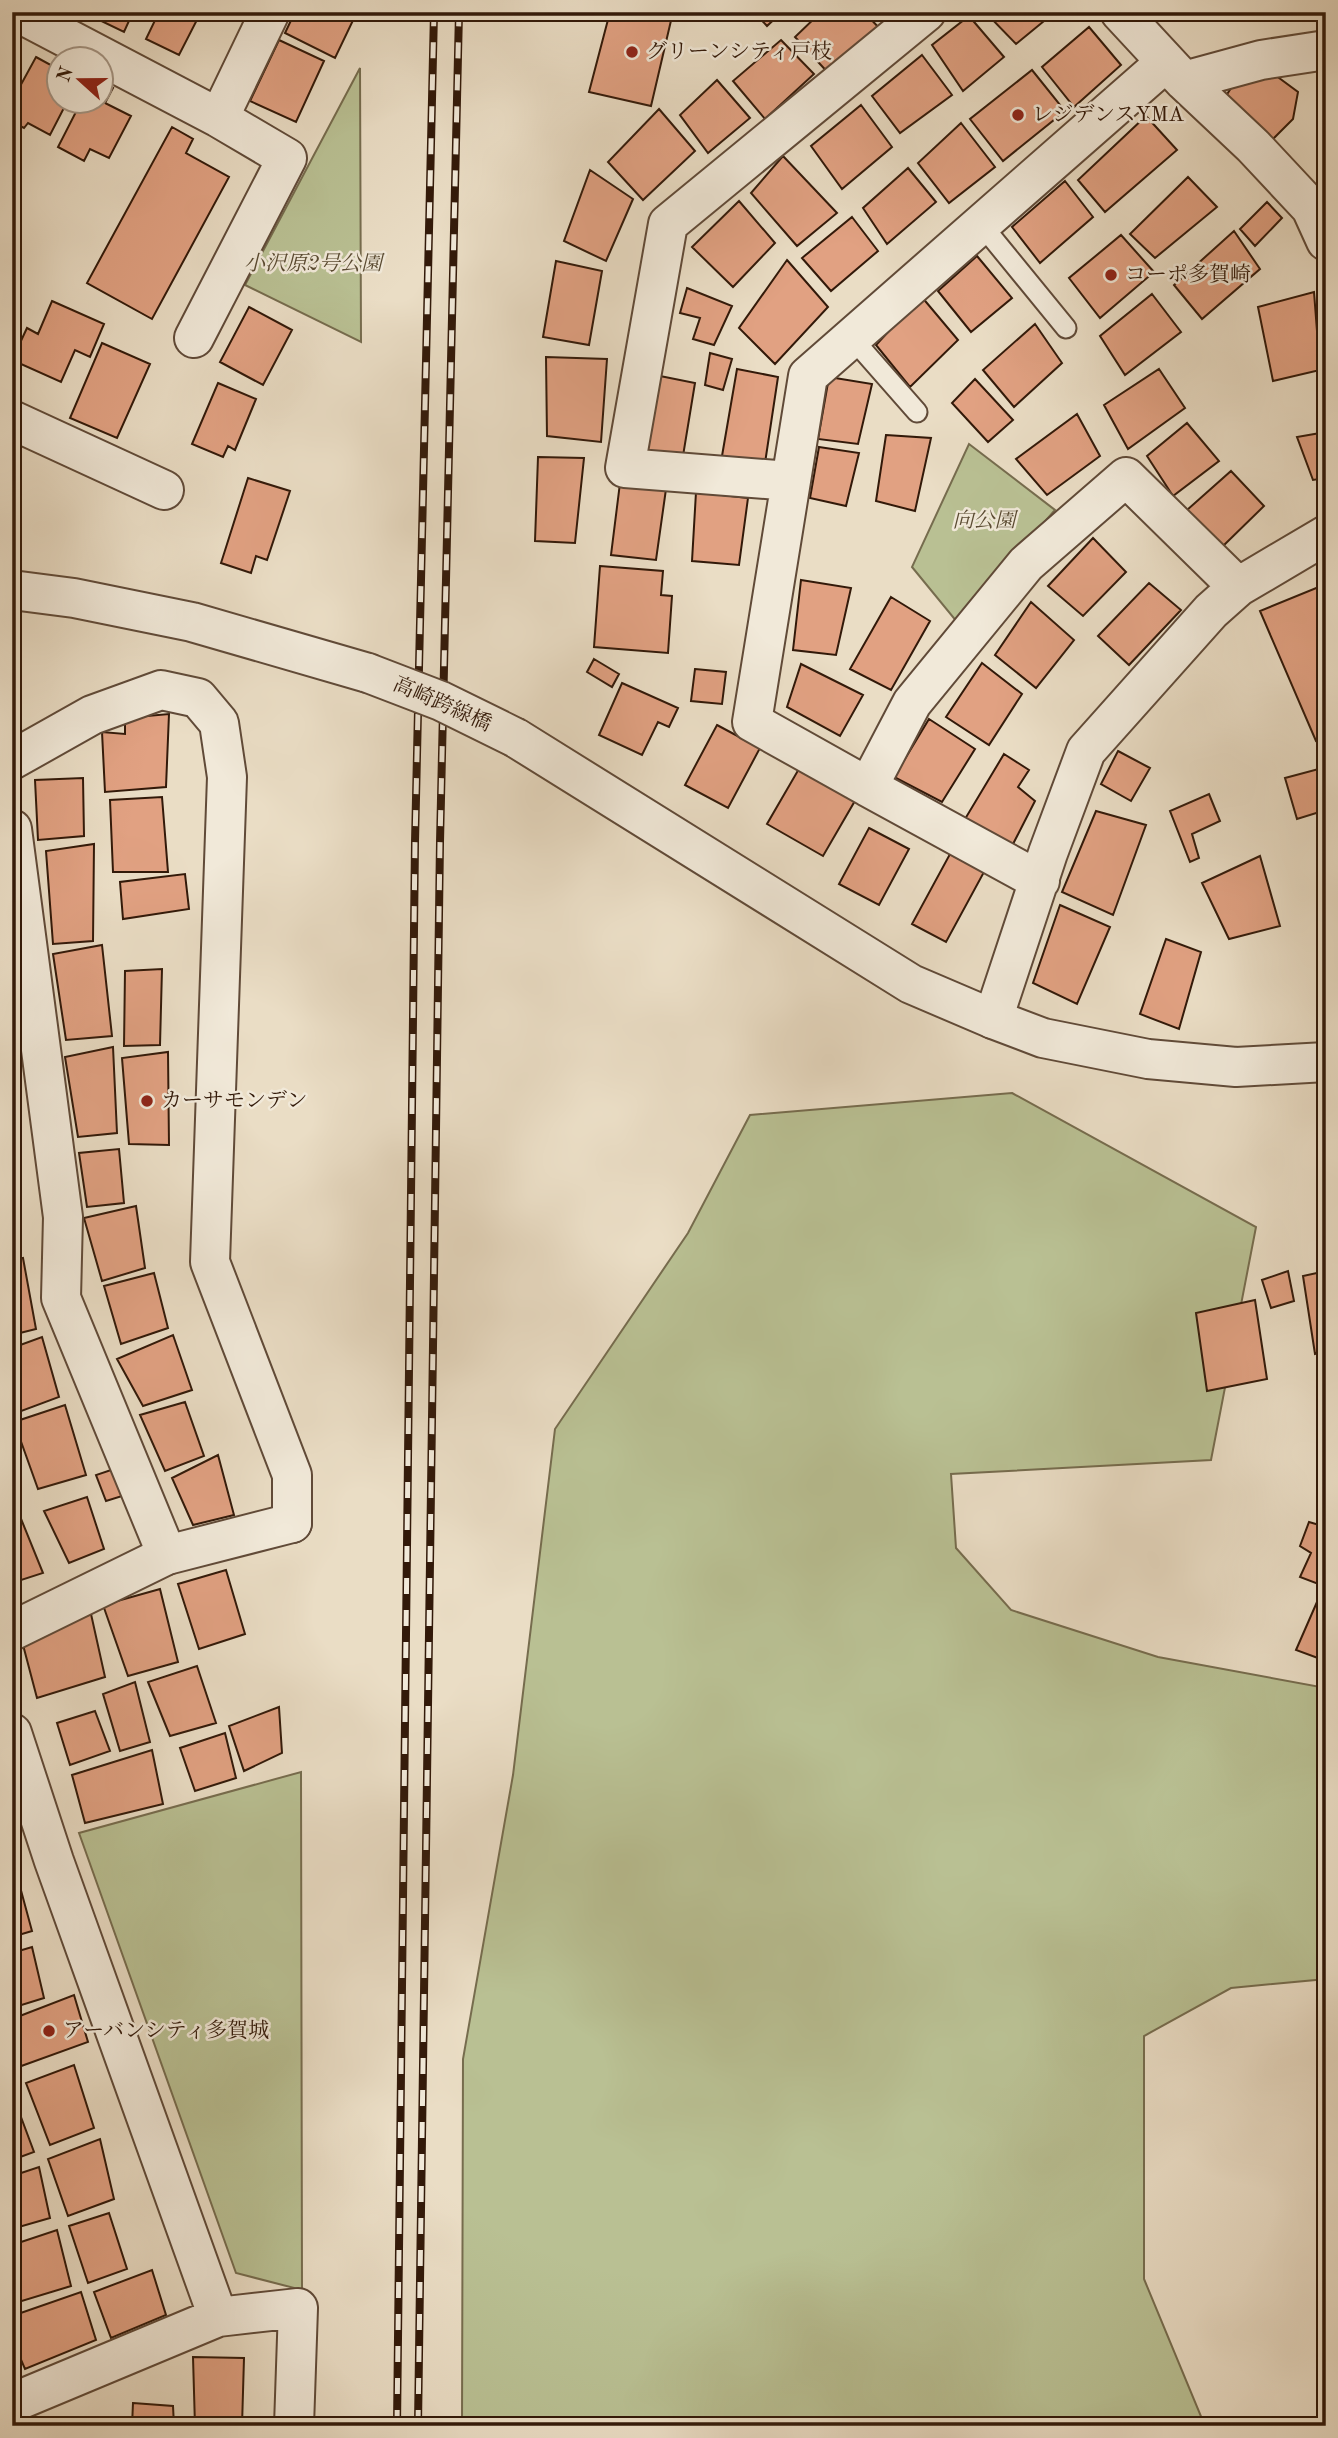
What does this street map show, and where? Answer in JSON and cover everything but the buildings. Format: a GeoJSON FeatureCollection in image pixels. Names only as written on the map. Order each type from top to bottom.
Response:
{"type":"FeatureCollection","features":[{"type":"Feature","properties":{"kind":"street"},"geometry":{"type":"LineString","coordinates":[[17,12],[219,118],[287,158],[194,338]]}},
{"type":"Feature","properties":{"kind":"street"},"geometry":{"type":"LineString","coordinates":[[219,118],[270,12]]}},
{"type":"Feature","properties":{"kind":"street"},"geometry":{"type":"LineString","coordinates":[[790,481],[625,468],[668,224],[926,12]]}},
{"type":"Feature","properties":{"kind":"street"},"geometry":{"type":"LineString","coordinates":[[1119,12],[1311,208],[1326,241]]}},
{"type":"Feature","properties":{"kind":"street"},"geometry":{"type":"LineString","coordinates":[[1040,881],[752,722],[808,376],[981,224],[1175,71],[1326,50]]}},
{"type":"Feature","properties":{"kind":"street"},"geometry":{"type":"LineString","coordinates":[[12,420],[164,490]]}},
{"type":"Feature","properties":{"kind":"street"},"geometry":{"type":"LineString","coordinates":[[868,787],[912,702],[1026,564],[1126,477],[1238,587]]}},
{"type":"Feature","properties":{"kind":"street"},"geometry":{"type":"LineString","coordinates":[[993,1019],[1048,853],[1086,751],[1202,621],[1238,587],[1326,535]]}},
{"type":"Feature","properties":{"kind":"street","name":"高崎跨線橋"},"geometry":{"type":"LineString","coordinates":[[12,590],[74,598],[192,622],[368,673],[441,701],[516,738],[911,984],[1043,1038],[1149,1059],[1236,1066],[1326,1062]]}},
{"type":"Feature","properties":{"kind":"street"},"geometry":{"type":"LineString","coordinates":[[12,760],[92,715],[161,690],[198,698],[219,723],[227,776],[210,1262],[292,1475],[292,1523],[167,1555],[12,1631]]}},
{"type":"Feature","properties":{"kind":"street"},"geometry":{"type":"LineString","coordinates":[[12,830],[64,1217],[61,1298],[167,1555]]}},
{"type":"Feature","properties":{"kind":"street"},"geometry":{"type":"LineString","coordinates":[[12,1733],[54,1861],[218,2317]]}},
{"type":"Feature","properties":{"kind":"street"},"geometry":{"type":"LineString","coordinates":[[19,2426],[12,2403],[218,2317],[298,2308],[294,2426]]}},
{"type":"Feature","properties":{"kind":"lane"},"geometry":{"type":"LineString","coordinates":[[981,224],[1066,328]]}},
{"type":"Feature","properties":{"kind":"lane"},"geometry":{"type":"LineString","coordinates":[[852,338],[917,412]]}},
{"type":"Feature","properties":{"kind":"green space","name":"小沢原2号公園"},"geometry":{"type":"Polygon","coordinates":[[[360,68],[361,342],[245,285],[360,68]]]}},
{"type":"Feature","properties":{"kind":"green space","name":"向公園"},"geometry":{"type":"Polygon","coordinates":[[[969,444],[1055,510],[957,622],[912,567],[969,444]]]}},
{"type":"Feature","properties":{"kind":"green space"},"geometry":{"type":"Polygon","coordinates":[[[1012,1093],[1256,1227],[1211,1460],[951,1474],[956,1548],[1011,1610],[1158,1657],[1326,1688],[1326,1979],[1231,1988],[1144,2036],[1144,2279],[1205,2426],[462,2426],[463,2059],[513,1775],[555,1429],[688,1233],[750,1115],[1012,1093]]]}},
{"type":"Feature","properties":{"kind":"green space"},"geometry":{"type":"Polygon","coordinates":[[[301,1772],[302,2290],[236,2273],[79,1833],[301,1772]]]}},
{"type":"Feature","properties":{"kind":"railway"},"geometry":{"type":"LineString","coordinates":[[397,2426],[415,842],[434,12]]}},
{"type":"Feature","properties":{"kind":"railway"},"geometry":{"type":"LineString","coordinates":[[418,2426],[440,842],[459,12]]}},
{"type":"Feature","properties":{"kind":"place","name":"グリーンシティ戸枝"},"geometry":{"type":"Point","coordinates":[632,52]}},
{"type":"Feature","properties":{"kind":"place","name":"レジデンスYMA"},"geometry":{"type":"Point","coordinates":[1018,115]}},
{"type":"Feature","properties":{"kind":"place","name":"コーポ多賀崎"},"geometry":{"type":"Point","coordinates":[1111,275]}},
{"type":"Feature","properties":{"kind":"place","name":"カーサモンデン"},"geometry":{"type":"Point","coordinates":[147,1101]}},
{"type":"Feature","properties":{"kind":"place","name":"アーバンシティ多賀城"},"geometry":{"type":"Point","coordinates":[49,2031]}}]}
